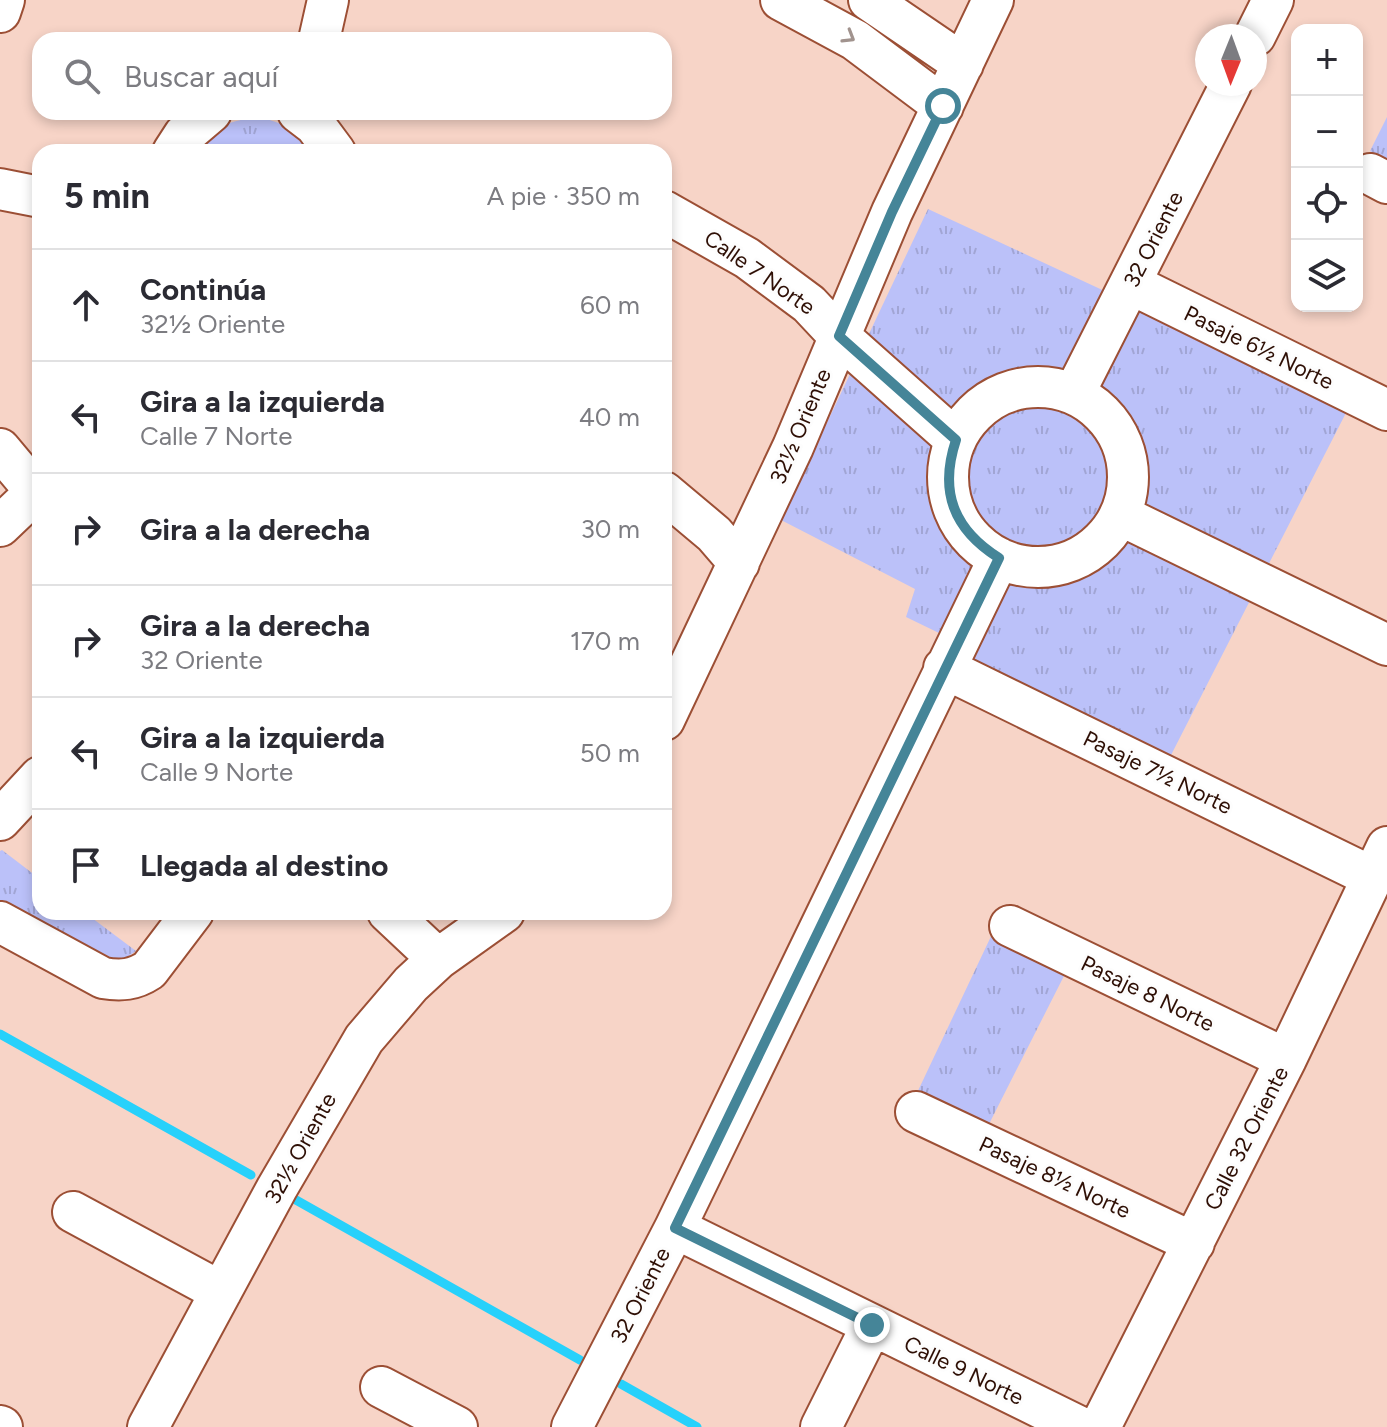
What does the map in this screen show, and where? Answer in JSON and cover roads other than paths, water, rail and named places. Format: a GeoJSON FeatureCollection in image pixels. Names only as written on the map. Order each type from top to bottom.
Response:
{"type":"FeatureCollection","features":[{"type":"Feature","properties":{"kind":"street"},"geometry":{"type":"LineString","coordinates":[[0,12],[4,0]]}},
{"type":"Feature","properties":{"kind":"street"},"geometry":{"type":"LineString","coordinates":[[321,32],[328,0]]}},
{"type":"Feature","properties":{"kind":"street"},"geometry":{"type":"LineString","coordinates":[[781,0],[855,40],[943,106]]}},
{"type":"Feature","properties":{"kind":"street"},"geometry":{"type":"LineString","coordinates":[[869,0],[963,64]]}},
{"type":"Feature","properties":{"kind":"street","name":"32½ Oriente"},"geometry":{"type":"LineString","coordinates":[[672,703],[793,447],[892,212],[993,0]]}},
{"type":"Feature","properties":{"kind":"street"},"geometry":{"type":"LineString","coordinates":[[1261,24],[1273,0]]}},
{"type":"Feature","properties":{"kind":"street","name":"32 Oriente"},"geometry":{"type":"LineString","coordinates":[[1076,395],[1225,96]]}},
{"type":"Feature","properties":{"kind":"street"},"geometry":{"type":"LineString","coordinates":[[179,144],[200,120]]}},
{"type":"Feature","properties":{"kind":"street"},"geometry":{"type":"LineString","coordinates":[[309,120],[329,144]]}},
{"type":"Feature","properties":{"kind":"street"},"geometry":{"type":"LineString","coordinates":[[0,189],[32,195]]}},
{"type":"Feature","properties":{"kind":"street","name":"Calle 7 Norte"},"geometry":{"type":"LineString","coordinates":[[672,216],[747,258],[809,304],[839,336],[956,440]]}},
{"type":"Feature","properties":{"kind":"street","name":"Pasaje 6½ Norte"},"geometry":{"type":"LineString","coordinates":[[1131,284],[1387,410]]}},
{"type":"Feature","properties":{"kind":"street"},"geometry":{"type":"LineString","coordinates":[[1047,387],[1076,395],[1094,405],[1109,419],[1127,456],[1127,496],[1120,515],[1107,535],[1090,551],[1069,562],[1045,567],[1021,565],[999,558],[971,537],[953,507],[948,473],[956,440],[966,422],[997,396],[1016,389],[1047,387]]}},
{"type":"Feature","properties":{"kind":"street"},"geometry":{"type":"LineString","coordinates":[[0,449],[32,484]]}},
{"type":"Feature","properties":{"kind":"street"},"geometry":{"type":"LineString","coordinates":[[0,526],[32,496]]}},
{"type":"Feature","properties":{"kind":"street"},"geometry":{"type":"LineString","coordinates":[[672,499],[714,534],[739,563]]}},
{"type":"Feature","properties":{"kind":"street"},"geometry":{"type":"LineString","coordinates":[[1120,515],[1387,645]]}},
{"type":"Feature","properties":{"kind":"street","name":"32 Oriente"},"geometry":{"type":"LineString","coordinates":[[572,1427],[675,1228],[999,558]]}},
{"type":"Feature","properties":{"kind":"street","name":"Pasaje 7½ Norte"},"geometry":{"type":"LineString","coordinates":[[944,668],[1380,862]]}},
{"type":"Feature","properties":{"kind":"street"},"geometry":{"type":"LineString","coordinates":[[0,820],[32,786]]}},
{"type":"Feature","properties":{"kind":"street","name":"Calle 32 Oriente"},"geometry":{"type":"LineString","coordinates":[[1100,1427],[1286,1059],[1380,862]]}},
{"type":"Feature","properties":{"kind":"street"},"geometry":{"type":"LineString","coordinates":[[0,922],[103,978],[122,980],[140,976],[149,970],[187,920]]}},
{"type":"Feature","properties":{"kind":"street"},"geometry":{"type":"LineString","coordinates":[[397,920],[438,959]]}},
{"type":"Feature","properties":{"kind":"street","name":"32½ Oriente"},"geometry":{"type":"LineString","coordinates":[[148,1427],[351,1058],[386,1011],[438,959],[493,920]]}},
{"type":"Feature","properties":{"kind":"street","name":"Pasaje 8 Norte"},"geometry":{"type":"LineString","coordinates":[[1010,926],[1286,1059]]}},
{"type":"Feature","properties":{"kind":"street","name":"Pasaje 8½ Norte"},"geometry":{"type":"LineString","coordinates":[[916,1112],[1194,1243]]}},
{"type":"Feature","properties":{"kind":"street"},"geometry":{"type":"LineString","coordinates":[[73,1212],[221,1292]]}},
{"type":"Feature","properties":{"kind":"street","name":"Calle 9 Norte"},"geometry":{"type":"LineString","coordinates":[[675,1228],[1080,1427]]}},
{"type":"Feature","properties":{"kind":"street"},"geometry":{"type":"LineString","coordinates":[[821,1427],[872,1325]]}},
{"type":"Feature","properties":{"kind":"street"},"geometry":{"type":"LineString","coordinates":[[381,1387],[457,1427]]}},
{"type":"Feature","properties":{"kind":"waterway"},"geometry":{"type":"LineString","coordinates":[[0,1034],[251,1175]]}},
{"type":"Feature","properties":{"kind":"waterway"},"geometry":{"type":"LineString","coordinates":[[296,1200],[580,1360]]}},
{"type":"Feature","properties":{"kind":"waterway"},"geometry":{"type":"LineString","coordinates":[[621,1384],[697,1427]]}}]}
